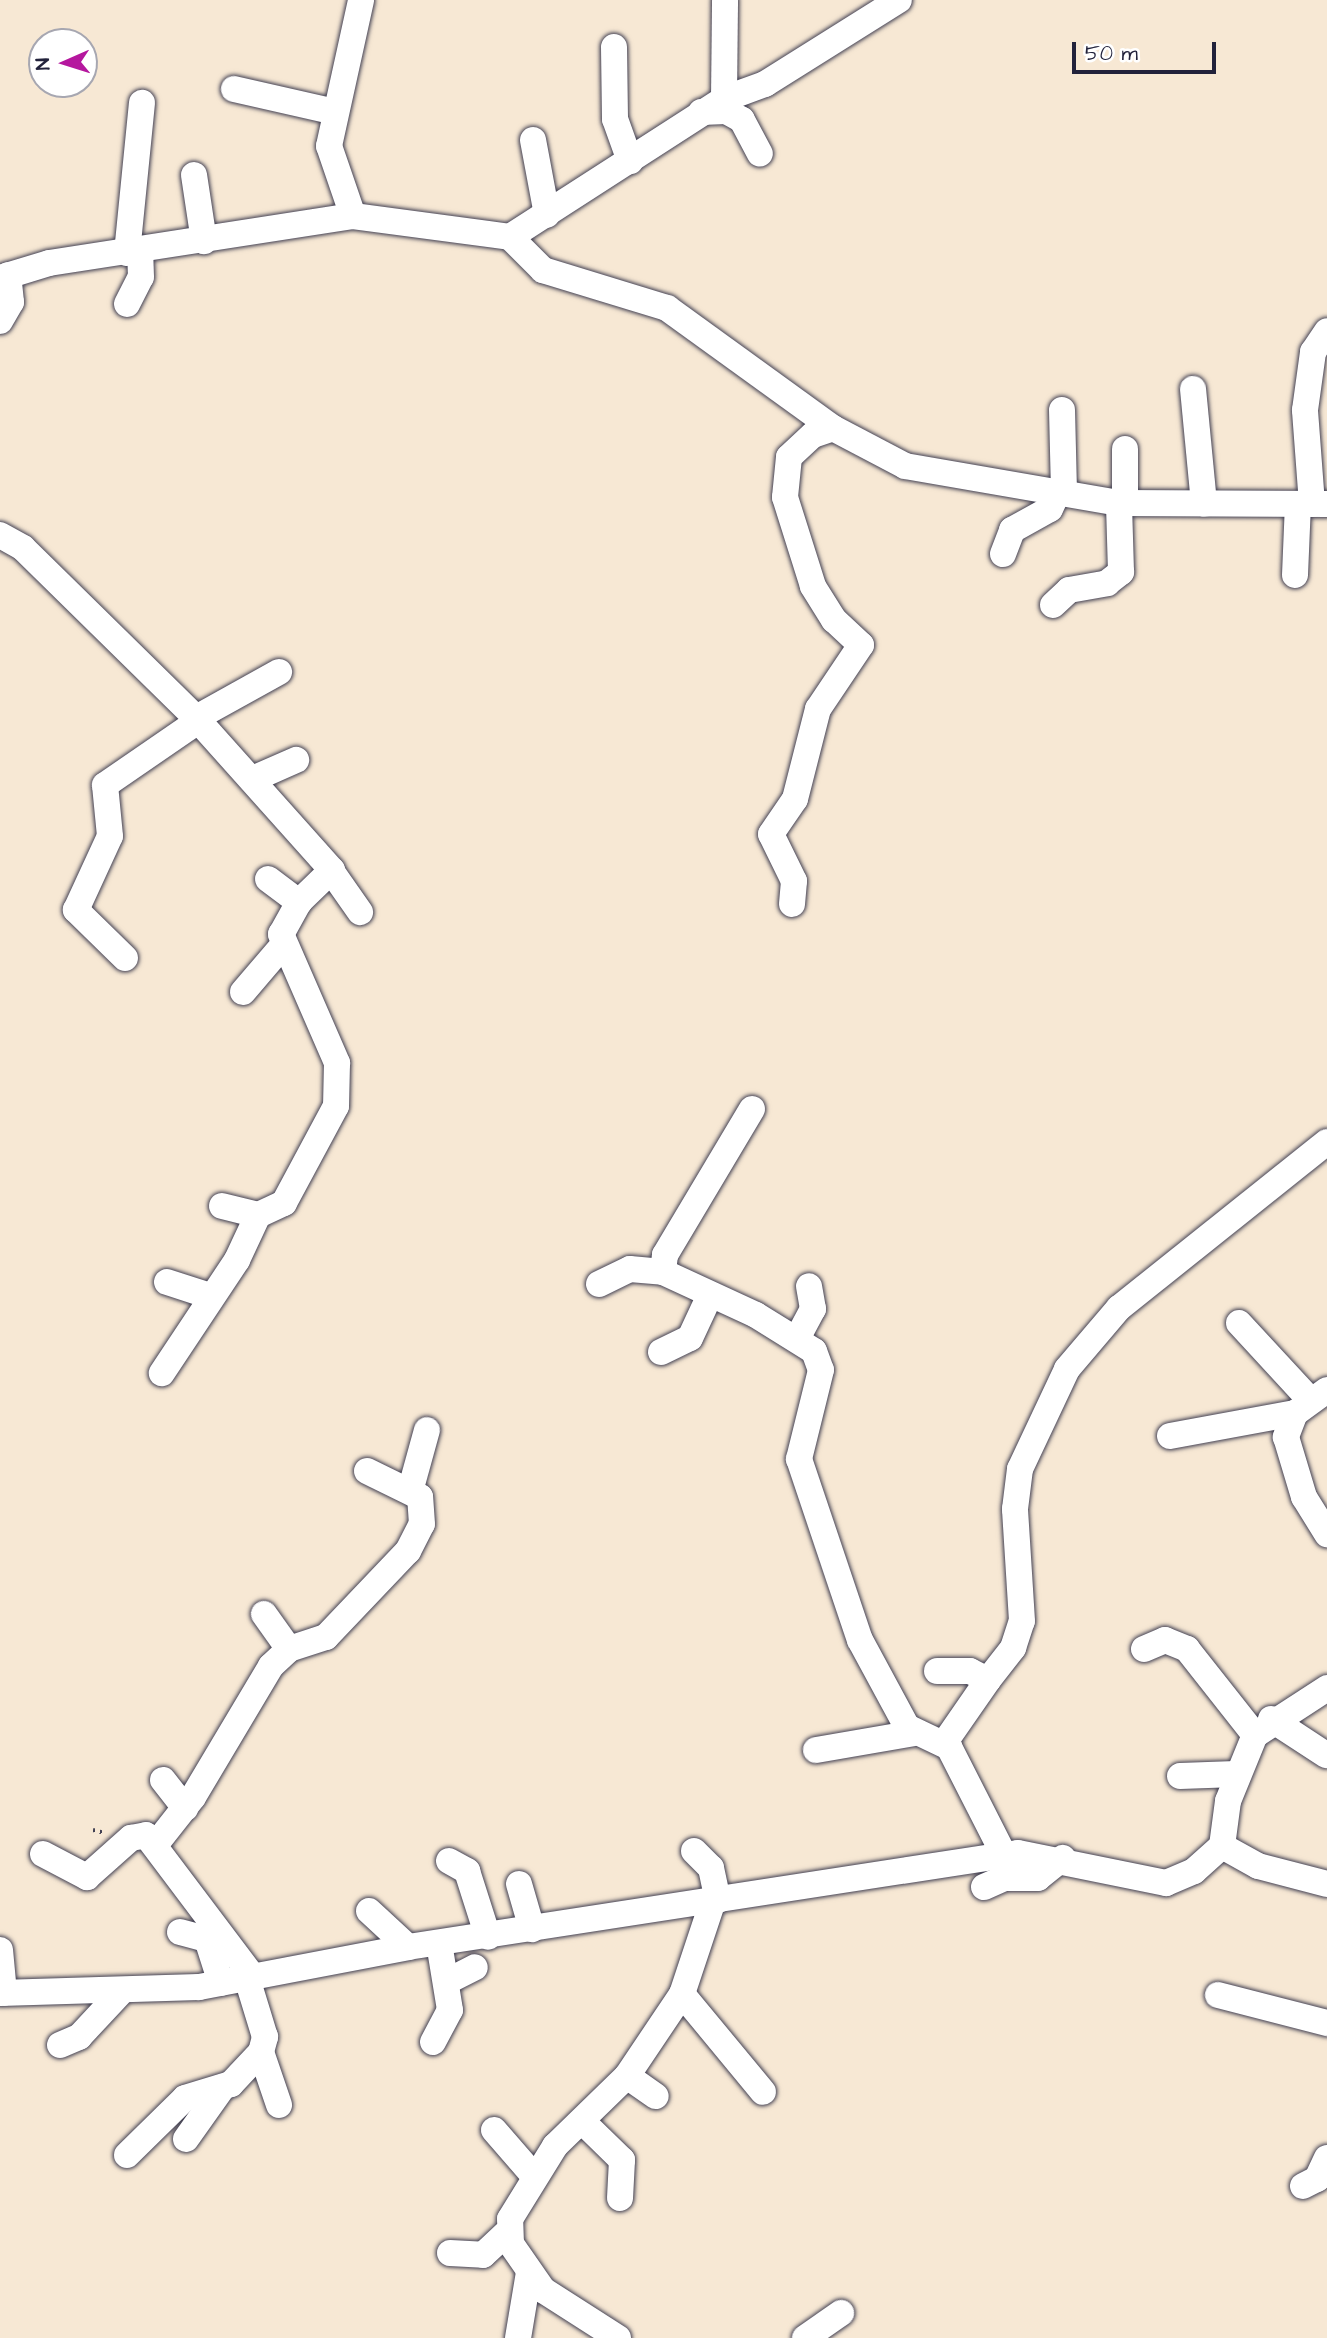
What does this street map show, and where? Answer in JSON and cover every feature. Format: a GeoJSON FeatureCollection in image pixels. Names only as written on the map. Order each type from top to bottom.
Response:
{"type":"FeatureCollection","features":[{"type":"Feature","properties":{"kind":"street"},"geometry":{"type":"LineString","coordinates":[[354,216],[330,154],[335,112],[360,0]]}},
{"type":"Feature","properties":{"kind":"street"},"geometry":{"type":"LineString","coordinates":[[724,99],[725,0]]}},
{"type":"Feature","properties":{"kind":"street"},"geometry":{"type":"LineString","coordinates":[[456,249],[515,245],[547,215],[701,112],[724,99],[765,84],[899,0]]}},
{"type":"Feature","properties":{"kind":"street"},"geometry":{"type":"LineString","coordinates":[[614,47],[615,119],[630,161]]}},
{"type":"Feature","properties":{"kind":"street"},"geometry":{"type":"LineString","coordinates":[[234,89],[335,112]]}},
{"type":"Feature","properties":{"kind":"street"},"geometry":{"type":"LineString","coordinates":[[127,304],[141,277],[134,252],[142,103]]}},
{"type":"Feature","properties":{"kind":"street"},"geometry":{"type":"LineString","coordinates":[[701,112],[726,111],[743,120],[760,154]]}},
{"type":"Feature","properties":{"kind":"street"},"geometry":{"type":"LineString","coordinates":[[534,140],[547,215]]}},
{"type":"Feature","properties":{"kind":"street"},"geometry":{"type":"LineString","coordinates":[[194,174],[204,241]]}},
{"type":"Feature","properties":{"kind":"street"},"geometry":{"type":"LineString","coordinates":[[0,321],[11,302],[4,276],[354,216],[515,245],[576,284],[645,297],[667,308],[833,428],[905,466],[1122,503],[1312,504]]}},
{"type":"Feature","properties":{"kind":"street"},"geometry":{"type":"LineString","coordinates":[[1295,575],[1312,504],[1305,410],[1313,352],[1327,331]]}},
{"type":"Feature","properties":{"kind":"street"},"geometry":{"type":"LineString","coordinates":[[1193,389],[1204,503]]}},
{"type":"Feature","properties":{"kind":"street"},"geometry":{"type":"LineString","coordinates":[[1003,554],[1012,530],[1051,509],[1061,493],[1062,410]]}},
{"type":"Feature","properties":{"kind":"street"},"geometry":{"type":"LineString","coordinates":[[792,904],[794,881],[771,834],[795,799],[818,709],[861,645],[834,620],[813,586],[785,497],[789,457],[806,439],[833,428]]}},
{"type":"Feature","properties":{"kind":"street"},"geometry":{"type":"LineString","coordinates":[[1053,605],[1069,590],[1118,577],[1124,559],[1122,503],[1125,449]]}},
{"type":"Feature","properties":{"kind":"street"},"geometry":{"type":"LineString","coordinates":[[0,535],[23,548],[255,778],[332,872],[360,912]]}},
{"type":"Feature","properties":{"kind":"street"},"geometry":{"type":"LineString","coordinates":[[125,958],[76,910],[110,836],[103,790],[113,774],[197,719],[279,673]]}},
{"type":"Feature","properties":{"kind":"street"},"geometry":{"type":"LineString","coordinates":[[255,778],[296,760]]}},
{"type":"Feature","properties":{"kind":"street"},"geometry":{"type":"LineString","coordinates":[[222,1206],[258,1215],[284,1203],[341,1091],[337,1063],[284,944],[282,927],[299,902],[332,872]]}},
{"type":"Feature","properties":{"kind":"street"},"geometry":{"type":"LineString","coordinates":[[268,879],[299,902]]}},
{"type":"Feature","properties":{"kind":"street"},"geometry":{"type":"LineString","coordinates":[[243,992],[284,944]]}},
{"type":"Feature","properties":{"kind":"street"},"geometry":{"type":"LineString","coordinates":[[663,1272],[665,1255],[752,1110]]}},
{"type":"Feature","properties":{"kind":"street"},"geometry":{"type":"LineString","coordinates":[[945,1742],[1013,1648],[1022,1621],[1014,1509],[1020,1469],[1067,1368],[1119,1308],[1327,1142]]}},
{"type":"Feature","properties":{"kind":"street"},"geometry":{"type":"LineString","coordinates":[[162,1373],[210,1296],[237,1260],[258,1215]]}},
{"type":"Feature","properties":{"kind":"street"},"geometry":{"type":"LineString","coordinates":[[599,1284],[631,1269],[663,1272],[709,1297],[798,1337],[814,1352],[821,1370],[799,1444],[807,1490],[860,1640],[914,1732]]}},
{"type":"Feature","properties":{"kind":"street"},"geometry":{"type":"LineString","coordinates":[[167,1282],[210,1296]]}},
{"type":"Feature","properties":{"kind":"street"},"geometry":{"type":"LineString","coordinates":[[798,1337],[813,1309],[809,1286]]}},
{"type":"Feature","properties":{"kind":"street"},"geometry":{"type":"LineString","coordinates":[[661,1352],[690,1338],[709,1297]]}},
{"type":"Feature","properties":{"kind":"street"},"geometry":{"type":"LineString","coordinates":[[1239,1323],[1311,1401]]}},
{"type":"Feature","properties":{"kind":"street"},"geometry":{"type":"LineString","coordinates":[[1170,1436],[1311,1401]]}},
{"type":"Feature","properties":{"kind":"street"},"geometry":{"type":"LineString","coordinates":[[1311,1401],[1286,1437],[1289,1460],[1327,1534]]}},
{"type":"Feature","properties":{"kind":"street"},"geometry":{"type":"LineString","coordinates":[[411,1488],[427,1430]]}},
{"type":"Feature","properties":{"kind":"street"},"geometry":{"type":"LineString","coordinates":[[156,1844],[185,1808],[244,1704],[289,1649],[326,1637],[408,1551],[423,1507],[411,1488],[367,1471]]}},
{"type":"Feature","properties":{"kind":"street"},"geometry":{"type":"LineString","coordinates":[[264,1614],[289,1649]]}},
{"type":"Feature","properties":{"kind":"street"},"geometry":{"type":"LineString","coordinates":[[1144,1649],[1165,1640],[1187,1650],[1263,1727],[1326,1755]]}},
{"type":"Feature","properties":{"kind":"street"},"geometry":{"type":"LineString","coordinates":[[937,1671],[970,1671],[988,1680]]}},
{"type":"Feature","properties":{"kind":"street"},"geometry":{"type":"LineString","coordinates":[[0,1950],[2,1993],[120,1993],[241,1979],[408,1947],[488,1937],[1004,1856],[1063,1858],[1159,1885],[1194,1871],[1222,1846],[1236,1774],[1263,1727],[1327,1688]]}},
{"type":"Feature","properties":{"kind":"street"},"geometry":{"type":"LineString","coordinates":[[816,1750],[914,1732],[945,1742],[1004,1856]]}},
{"type":"Feature","properties":{"kind":"street"},"geometry":{"type":"LineString","coordinates":[[1180,1776],[1236,1774]]}},
{"type":"Feature","properties":{"kind":"street"},"geometry":{"type":"LineString","coordinates":[[163,1780],[185,1808]]}},
{"type":"Feature","properties":{"kind":"street"},"geometry":{"type":"LineString","coordinates":[[43,1854],[87,1877],[139,1833],[156,1844],[241,1979],[265,2037],[261,2052],[223,2087],[186,2139]]}},
{"type":"Feature","properties":{"kind":"street"},"geometry":{"type":"LineString","coordinates":[[1222,1846],[1258,1866],[1327,1884]]}},
{"type":"Feature","properties":{"kind":"street"},"geometry":{"type":"LineString","coordinates":[[450,2253],[483,2255],[509,2231],[514,2206],[533,2175],[627,2076],[682,1994],[716,1900],[711,1868],[694,1851]]}},
{"type":"Feature","properties":{"kind":"street"},"geometry":{"type":"LineString","coordinates":[[984,1887],[1004,1878],[1038,1878],[1063,1858]]}},
{"type":"Feature","properties":{"kind":"street"},"geometry":{"type":"LineString","coordinates":[[449,1861],[467,1871],[488,1937]]}},
{"type":"Feature","properties":{"kind":"street"},"geometry":{"type":"LineString","coordinates":[[519,1884],[532,1929]]}},
{"type":"Feature","properties":{"kind":"street"},"geometry":{"type":"LineString","coordinates":[[369,1911],[408,1947]]}},
{"type":"Feature","properties":{"kind":"street"},"geometry":{"type":"LineString","coordinates":[[180,1932],[207,1939],[241,1979]]}},
{"type":"Feature","properties":{"kind":"street"},"geometry":{"type":"LineString","coordinates":[[433,2042],[450,2010],[448,1981],[439,1943]]}},
{"type":"Feature","properties":{"kind":"street"},"geometry":{"type":"LineString","coordinates":[[448,1981],[475,1967]]}},
{"type":"Feature","properties":{"kind":"street"},"geometry":{"type":"LineString","coordinates":[[60,2045],[79,2037],[120,1993]]}},
{"type":"Feature","properties":{"kind":"street"},"geometry":{"type":"LineString","coordinates":[[682,1994],[763,2092]]}},
{"type":"Feature","properties":{"kind":"street"},"geometry":{"type":"LineString","coordinates":[[1218,1995],[1327,2023]]}},
{"type":"Feature","properties":{"kind":"street"},"geometry":{"type":"LineString","coordinates":[[261,2052],[279,2105]]}},
{"type":"Feature","properties":{"kind":"street"},"geometry":{"type":"LineString","coordinates":[[627,2076],[656,2096]]}},
{"type":"Feature","properties":{"kind":"street"},"geometry":{"type":"LineString","coordinates":[[127,2155],[185,2098],[201,2088],[223,2087]]}},
{"type":"Feature","properties":{"kind":"street"},"geometry":{"type":"LineString","coordinates":[[582,2121],[622,2160],[620,2198]]}},
{"type":"Feature","properties":{"kind":"street"},"geometry":{"type":"LineString","coordinates":[[495,2130],[533,2175]]}},
{"type":"Feature","properties":{"kind":"street"},"geometry":{"type":"LineString","coordinates":[[1303,2186],[1317,2179],[1327,2158]]}},
{"type":"Feature","properties":{"kind":"street"},"geometry":{"type":"LineString","coordinates":[[509,2231],[529,2272],[564,2309],[618,2338]]}},
{"type":"Feature","properties":{"kind":"street"},"geometry":{"type":"LineString","coordinates":[[518,2338],[529,2272]]}},
{"type":"Feature","properties":{"kind":"street"},"geometry":{"type":"LineString","coordinates":[[805,2338],[841,2313]]}}]}
